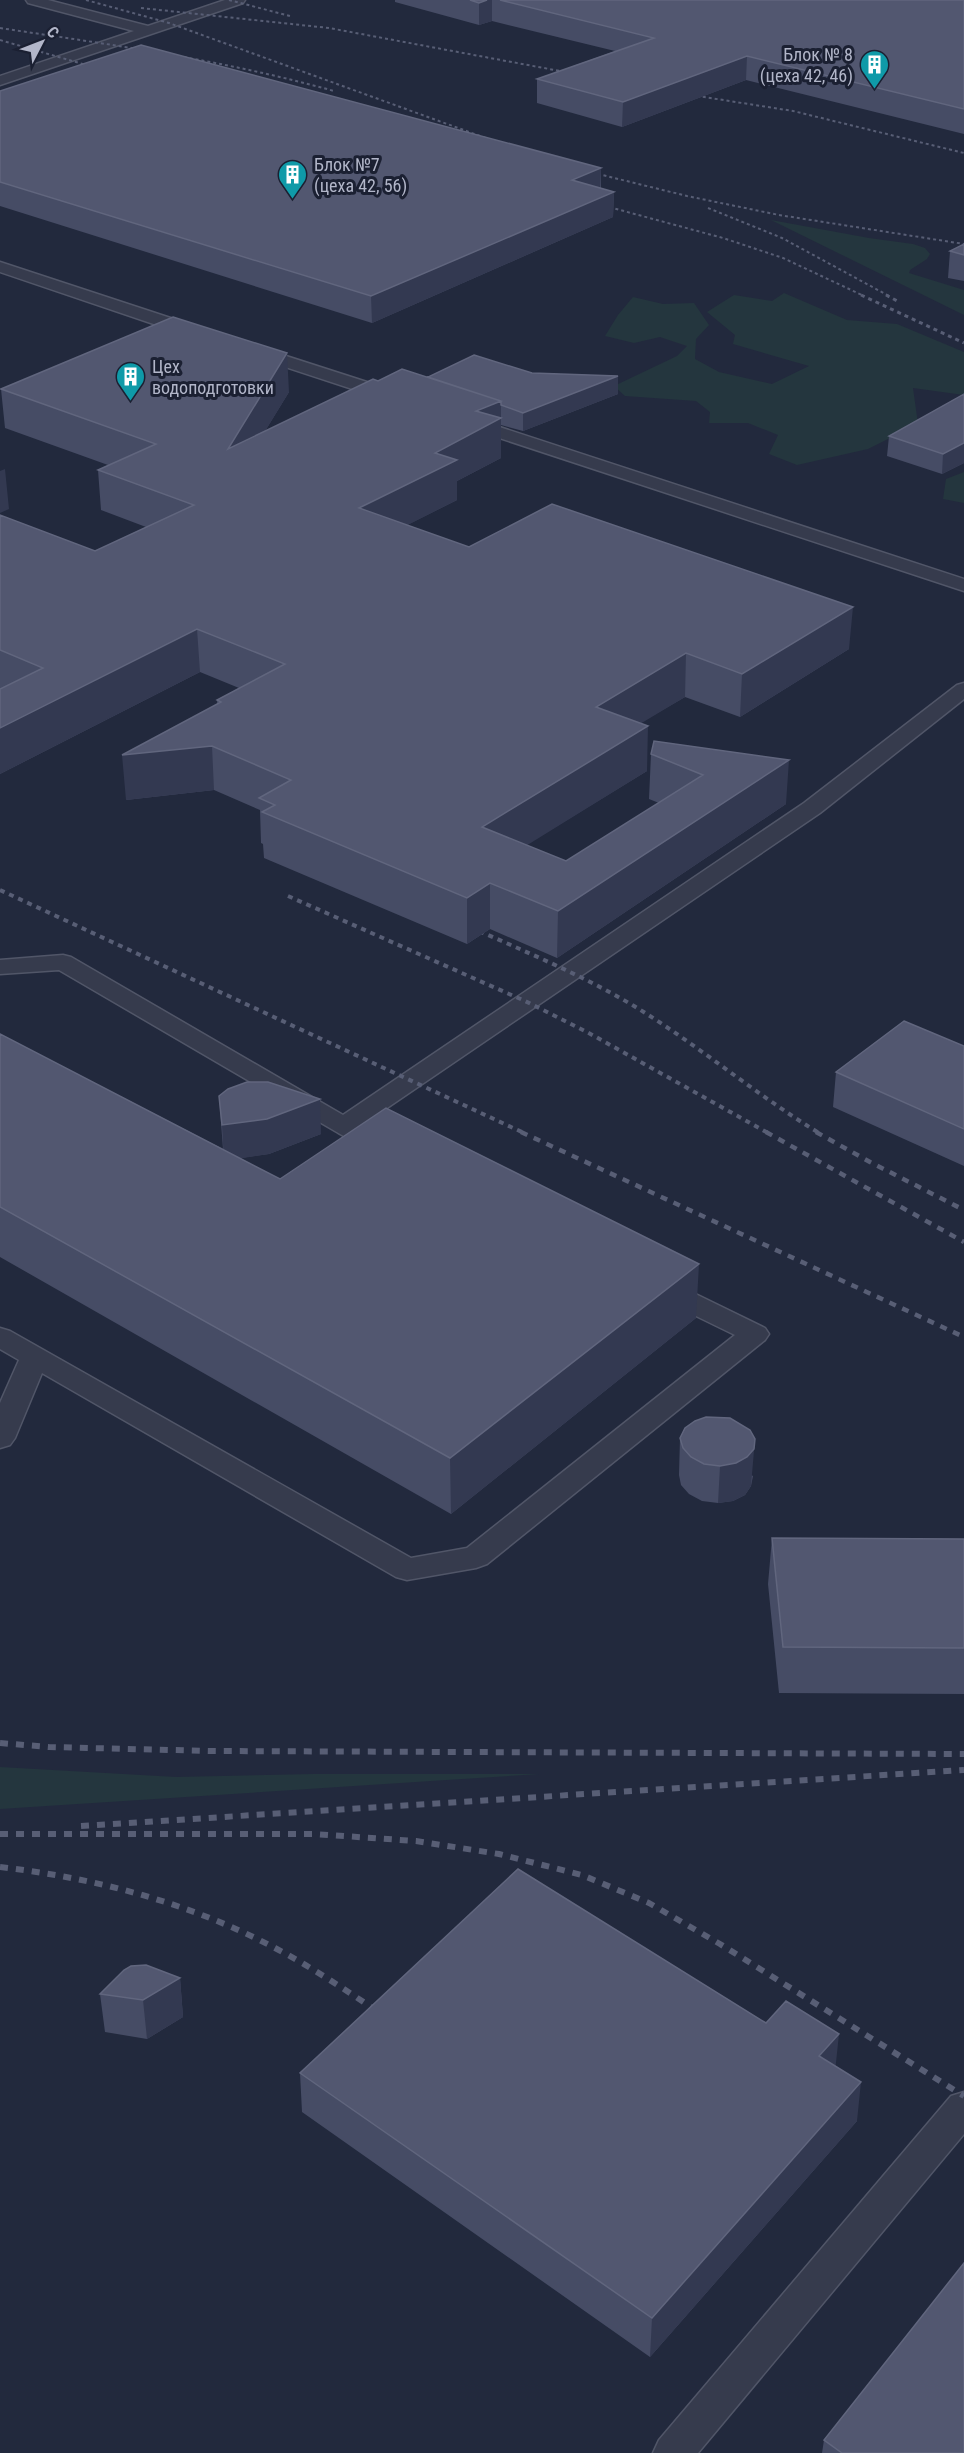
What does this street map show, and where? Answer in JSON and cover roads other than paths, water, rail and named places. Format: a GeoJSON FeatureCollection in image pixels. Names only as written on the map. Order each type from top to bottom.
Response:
{"type":"FeatureCollection","features":[{"type":"Feature","properties":{"kind":"lane"},"geometry":{"type":"LineString","coordinates":[[33,0],[147,30]]}},
{"type":"Feature","properties":{"kind":"lane"},"geometry":{"type":"LineString","coordinates":[[0,81],[238,0]]}},
{"type":"Feature","properties":{"kind":"lane"},"geometry":{"type":"LineString","coordinates":[[0,267],[216,338]]}},
{"type":"Feature","properties":{"kind":"lane"},"geometry":{"type":"LineString","coordinates":[[238,346],[408,402]]}},
{"type":"Feature","properties":{"kind":"lane"},"geometry":{"type":"LineString","coordinates":[[454,417],[964,585]]}},
{"type":"Feature","properties":{"kind":"lane"},"geometry":{"type":"LineString","coordinates":[[344,1126],[812,808],[964,689]]}},
{"type":"Feature","properties":{"kind":"lane"},"geometry":{"type":"LineString","coordinates":[[0,967],[63,962],[344,1126],[407,1158]]}},
{"type":"Feature","properties":{"kind":"lane"},"geometry":{"type":"LineString","coordinates":[[0,1337],[407,1569],[476,1557],[755,1334],[640,1277]]}},
{"type":"Feature","properties":{"kind":"lane"},"geometry":{"type":"LineString","coordinates":[[0,1438],[34,1357]]}},
{"type":"Feature","properties":{"kind":"lane"},"geometry":{"type":"LineString","coordinates":[[673,2453],[964,2107]]}},
{"type":"Feature","properties":{"kind":"railway"},"geometry":{"type":"LineString","coordinates":[[86,0],[169,23],[494,141]]}},
{"type":"Feature","properties":{"kind":"railway"},"geometry":{"type":"LineString","coordinates":[[229,0],[290,16]]}},
{"type":"Feature","properties":{"kind":"railway"},"geometry":{"type":"LineString","coordinates":[[141,8],[329,28],[576,74]]}},
{"type":"Feature","properties":{"kind":"railway"},"geometry":{"type":"LineString","coordinates":[[0,28],[210,62],[334,91]]}},
{"type":"Feature","properties":{"kind":"railway"},"geometry":{"type":"LineString","coordinates":[[0,40],[100,69]]}},
{"type":"Feature","properties":{"kind":"railway"},"geometry":{"type":"LineString","coordinates":[[685,94],[793,111],[964,153]]}},
{"type":"Feature","properties":{"kind":"railway"},"geometry":{"type":"LineString","coordinates":[[586,171],[687,196],[779,215],[964,244]]}},
{"type":"Feature","properties":{"kind":"railway"},"geometry":{"type":"LineString","coordinates":[[598,204],[723,238],[783,258],[864,296]]}},
{"type":"Feature","properties":{"kind":"railway"},"geometry":{"type":"LineString","coordinates":[[708,208],[782,238],[889,296]]}},
{"type":"Feature","properties":{"kind":"railway"},"geometry":{"type":"LineString","coordinates":[[861,295],[964,343]]}},
{"type":"Feature","properties":{"kind":"railway"},"geometry":{"type":"LineString","coordinates":[[886,295],[899,302]]}},
{"type":"Feature","properties":{"kind":"railway"},"geometry":{"type":"LineString","coordinates":[[0,890],[524,1133]]}},
{"type":"Feature","properties":{"kind":"railway"},"geometry":{"type":"LineString","coordinates":[[288,896],[525,1001],[587,1032],[768,1133]]}},
{"type":"Feature","properties":{"kind":"railway"},"geometry":{"type":"LineString","coordinates":[[470,927],[574,974],[634,1006],[819,1133]]}},
{"type":"Feature","properties":{"kind":"railway"},"geometry":{"type":"LineString","coordinates":[[521,1132],[964,1337]]}},
{"type":"Feature","properties":{"kind":"railway"},"geometry":{"type":"LineString","coordinates":[[766,1132],[964,1242]]}},
{"type":"Feature","properties":{"kind":"railway"},"geometry":{"type":"LineString","coordinates":[[816,1132],[964,1210]]}},
{"type":"Feature","properties":{"kind":"railway"},"geometry":{"type":"LineString","coordinates":[[0,1743],[49,1747],[212,1751],[964,1754]]}},
{"type":"Feature","properties":{"kind":"railway"},"geometry":{"type":"LineString","coordinates":[[81,1826],[964,1770]]}},
{"type":"Feature","properties":{"kind":"railway"},"geometry":{"type":"LineString","coordinates":[[0,1834],[314,1834],[416,1841],[499,1854],[582,1875],[649,1903],[720,1944],[964,2096]]}},
{"type":"Feature","properties":{"kind":"railway"},"geometry":{"type":"LineString","coordinates":[[0,1867],[106,1886],[176,1905],[210,1918],[289,1956],[384,2016]]}},
{"type":"Feature","properties":{"kind":"place","name":"Блок № 8 (цеха 42, 46)"},"geometry":{"type":"Point","coordinates":[874,90]}},
{"type":"Feature","properties":{"kind":"place","name":"Блок №7 (цеха 42, 56)"},"geometry":{"type":"Point","coordinates":[293,200]}},
{"type":"Feature","properties":{"kind":"place","name":"Цех водоподготовки"},"geometry":{"type":"Point","coordinates":[131,402]}}]}
